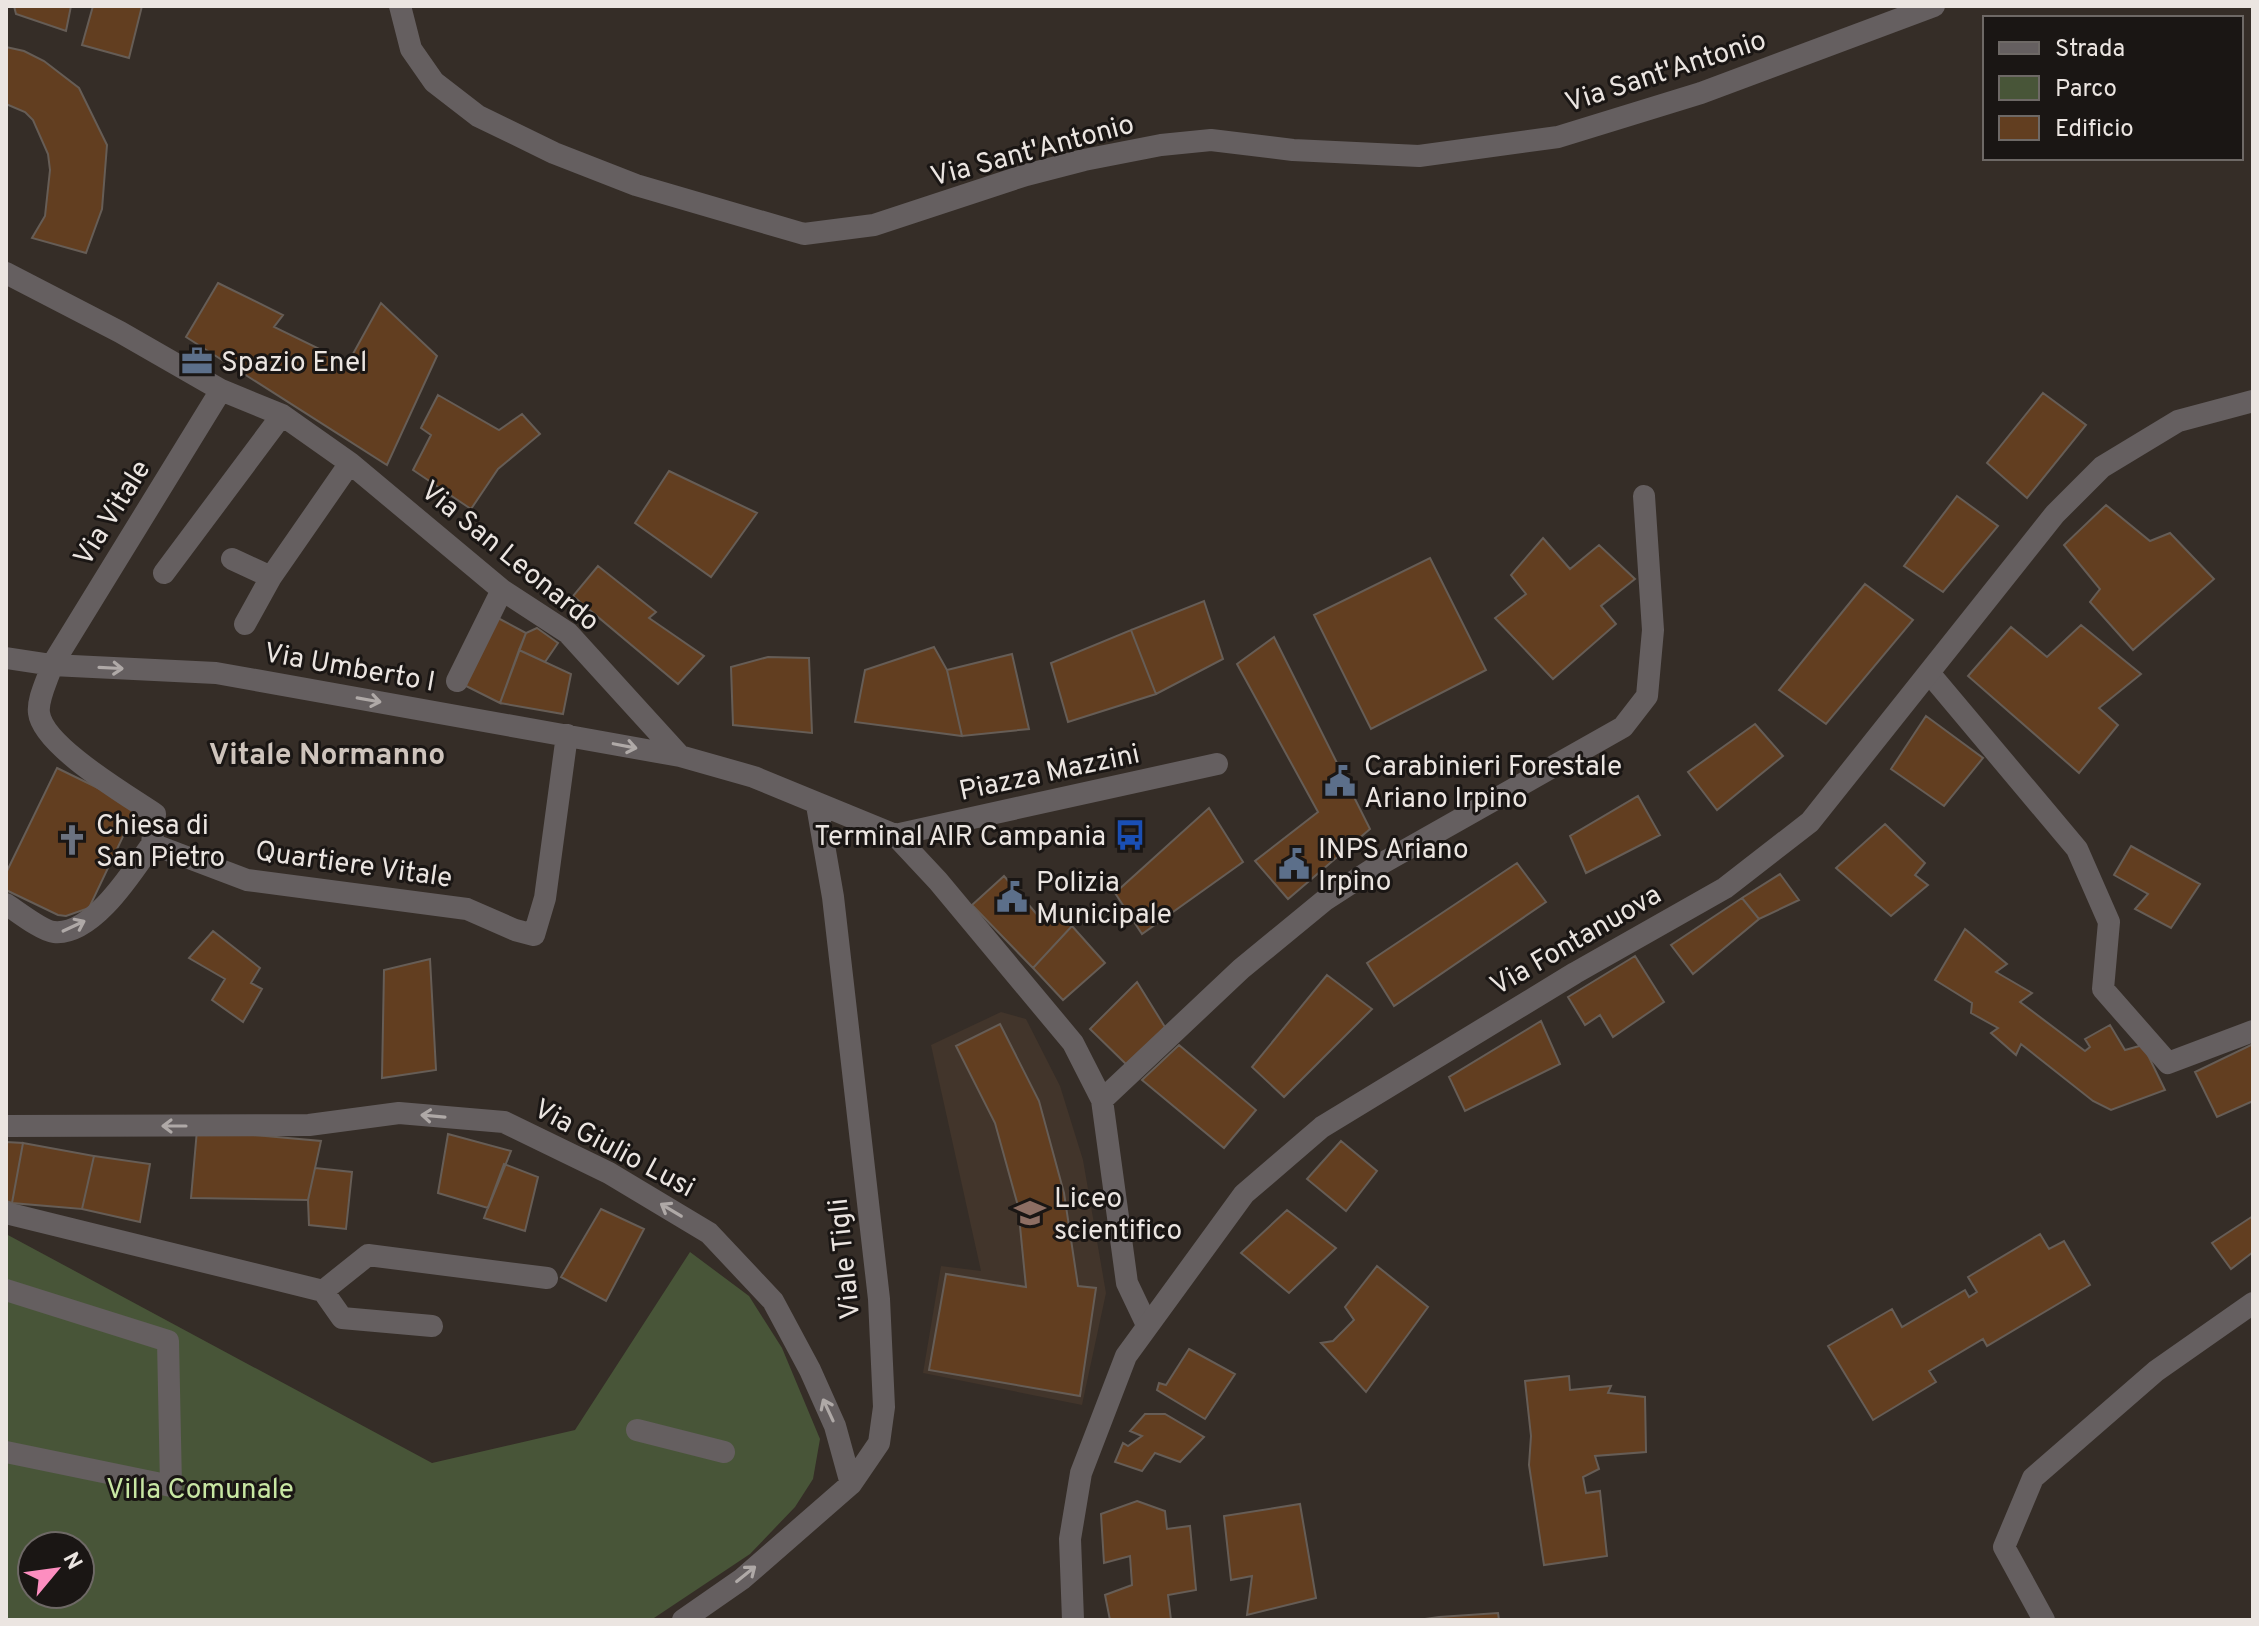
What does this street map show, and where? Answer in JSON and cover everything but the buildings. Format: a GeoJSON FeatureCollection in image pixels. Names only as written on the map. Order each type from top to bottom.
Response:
{"type":"FeatureCollection","features":[{"type":"Feature","properties":{"kind":"street","name":"Via Sant'Antonio"},"geometry":{"type":"LineString","coordinates":[[400,6],[411,49],[434,82],[478,116],[554,153],[636,185],[804,234],[874,225],[1026,175],[1161,145],[1211,140],[1293,150],[1419,156],[1558,137],[1701,93],[1934,6]]}},
{"type":"Feature","properties":{"kind":"street","name":"Via San Leonardo"},"geometry":{"type":"LineString","coordinates":[[6,273],[120,332],[221,390],[282,415],[350,463],[502,590],[568,633],[680,756]]}},
{"type":"Feature","properties":{"kind":"street","name":"Via Vitale"},"geometry":{"type":"LineString","coordinates":[[52,665],[221,390]]}},
{"type":"Feature","properties":{"kind":"street","name":"Via Fontanuova"},"geometry":{"type":"LineString","coordinates":[[1073,1620],[1070,1539],[1081,1473],[1126,1356],[1244,1194],[1322,1127],[1575,973],[1725,888],[1810,822],[2055,514],[2102,467],[2178,421],[2253,401]]}},
{"type":"Feature","properties":{"kind":"street"},"geometry":{"type":"LineString","coordinates":[[164,573],[282,415]]}},
{"type":"Feature","properties":{"kind":"street"},"geometry":{"type":"LineString","coordinates":[[245,624],[271,577],[350,463]]}},
{"type":"Feature","properties":{"kind":"street"},"geometry":{"type":"LineString","coordinates":[[1102,1100],[1241,969],[1325,900],[1379,865],[1623,727],[1647,696],[1653,630],[1644,496]]}},
{"type":"Feature","properties":{"kind":"street"},"geometry":{"type":"LineString","coordinates":[[232,559],[271,577]]}},
{"type":"Feature","properties":{"kind":"street"},"geometry":{"type":"LineString","coordinates":[[457,681],[502,590]]}},
{"type":"Feature","properties":{"kind":"street","name":"Via Umberto I"},"geometry":{"type":"LineString","coordinates":[[6,658],[52,665],[216,673],[680,756]]}},
{"type":"Feature","properties":{"kind":"street"},"geometry":{"type":"LineString","coordinates":[[6,904],[52,932],[69,931],[117,894],[152,844],[155,814],[67,752],[43,729],[38,710],[52,665]]}},
{"type":"Feature","properties":{"kind":"street"},"geometry":{"type":"LineString","coordinates":[[1930,674],[2077,849],[2109,922],[2103,989],[2168,1063],[2253,1031]]}},
{"type":"Feature","properties":{"kind":"street","name":"Quartiere Vitale"},"geometry":{"type":"LineString","coordinates":[[152,844],[247,880],[467,909],[534,935],[547,883],[567,735]]}},
{"type":"Feature","properties":{"kind":"street"},"geometry":{"type":"LineString","coordinates":[[680,756],[754,777],[895,835],[938,881],[1073,1043],[1102,1100],[1127,1283],[1147,1325]]}},
{"type":"Feature","properties":{"kind":"street","name":"Piazza Mazzini"},"geometry":{"type":"LineString","coordinates":[[895,835],[1217,764]]}},
{"type":"Feature","properties":{"kind":"street","name":"Viale Tigli"},"geometry":{"type":"LineString","coordinates":[[683,1620],[742,1579],[851,1484],[879,1443],[884,1407],[879,1299],[833,897],[817,805]]}},
{"type":"Feature","properties":{"kind":"street","name":"Via Giulio Lusi"},"geometry":{"type":"LineString","coordinates":[[6,1126],[309,1125],[399,1113],[504,1122],[609,1173],[709,1233],[773,1301],[810,1370],[835,1426],[851,1484]]}},
{"type":"Feature","properties":{"kind":"street"},"geometry":{"type":"LineString","coordinates":[[6,1213],[323,1291],[342,1318],[432,1326]]}},
{"type":"Feature","properties":{"kind":"street"},"geometry":{"type":"LineString","coordinates":[[323,1291],[368,1255],[547,1278]]}},
{"type":"Feature","properties":{"kind":"street"},"geometry":{"type":"LineString","coordinates":[[6,1290],[168,1341],[171,1486],[6,1452]]}},
{"type":"Feature","properties":{"kind":"street"},"geometry":{"type":"LineString","coordinates":[[2044,1620],[2004,1547],[2033,1478],[2156,1371],[2253,1303]]}},
{"type":"Feature","properties":{"kind":"street"},"geometry":{"type":"LineString","coordinates":[[637,1430],[724,1452]]}},
{"type":"Feature","properties":{"kind":"shaded area","name":"Liceo scientifico"},"geometry":{"type":"Polygon","coordinates":[[[1001,1012],[1026,1019],[1060,1086],[1083,1160],[1106,1293],[1082,1405],[923,1373],[941,1266],[981,1271],[931,1045],[1001,1012]]]}},
{"type":"Feature","properties":{"kind":"green space","name":"Villa Comunale"},"geometry":{"type":"Polygon","coordinates":[[[6,1234],[432,1463],[575,1430],[690,1252],[749,1296],[782,1348],[820,1439],[813,1479],[795,1507],[750,1554],[651,1620],[6,1620],[6,1234]]]}},
{"type":"Feature","properties":{"kind":"place","name":"Spazio Enel"},"geometry":{"type":"Point","coordinates":[197,361]}},
{"type":"Feature","properties":{"kind":"place","name":"Carabinieri Forestale Ariano Irpino"},"geometry":{"type":"Point","coordinates":[1340,781]}},
{"type":"Feature","properties":{"kind":"place","name":"Terminal AIR Campania"},"geometry":{"type":"Point","coordinates":[1130,835]}},
{"type":"Feature","properties":{"kind":"place","name":"Chiesa di San Pietro"},"geometry":{"type":"Point","coordinates":[72,840]}},
{"type":"Feature","properties":{"kind":"place","name":"INPS Ariano Irpino"},"geometry":{"type":"Point","coordinates":[1294,864]}},
{"type":"Feature","properties":{"kind":"place","name":"Polizia Municipale"},"geometry":{"type":"Point","coordinates":[1012,897]}},
{"type":"Feature","properties":{"kind":"place","name":"Liceo scientifico"},"geometry":{"type":"Point","coordinates":[1030,1213]}},
{"type":"Feature","properties":{"kind":"district","name":"Vitale Normanno"},"geometry":{"type":"Point","coordinates":[327,754]}}]}
